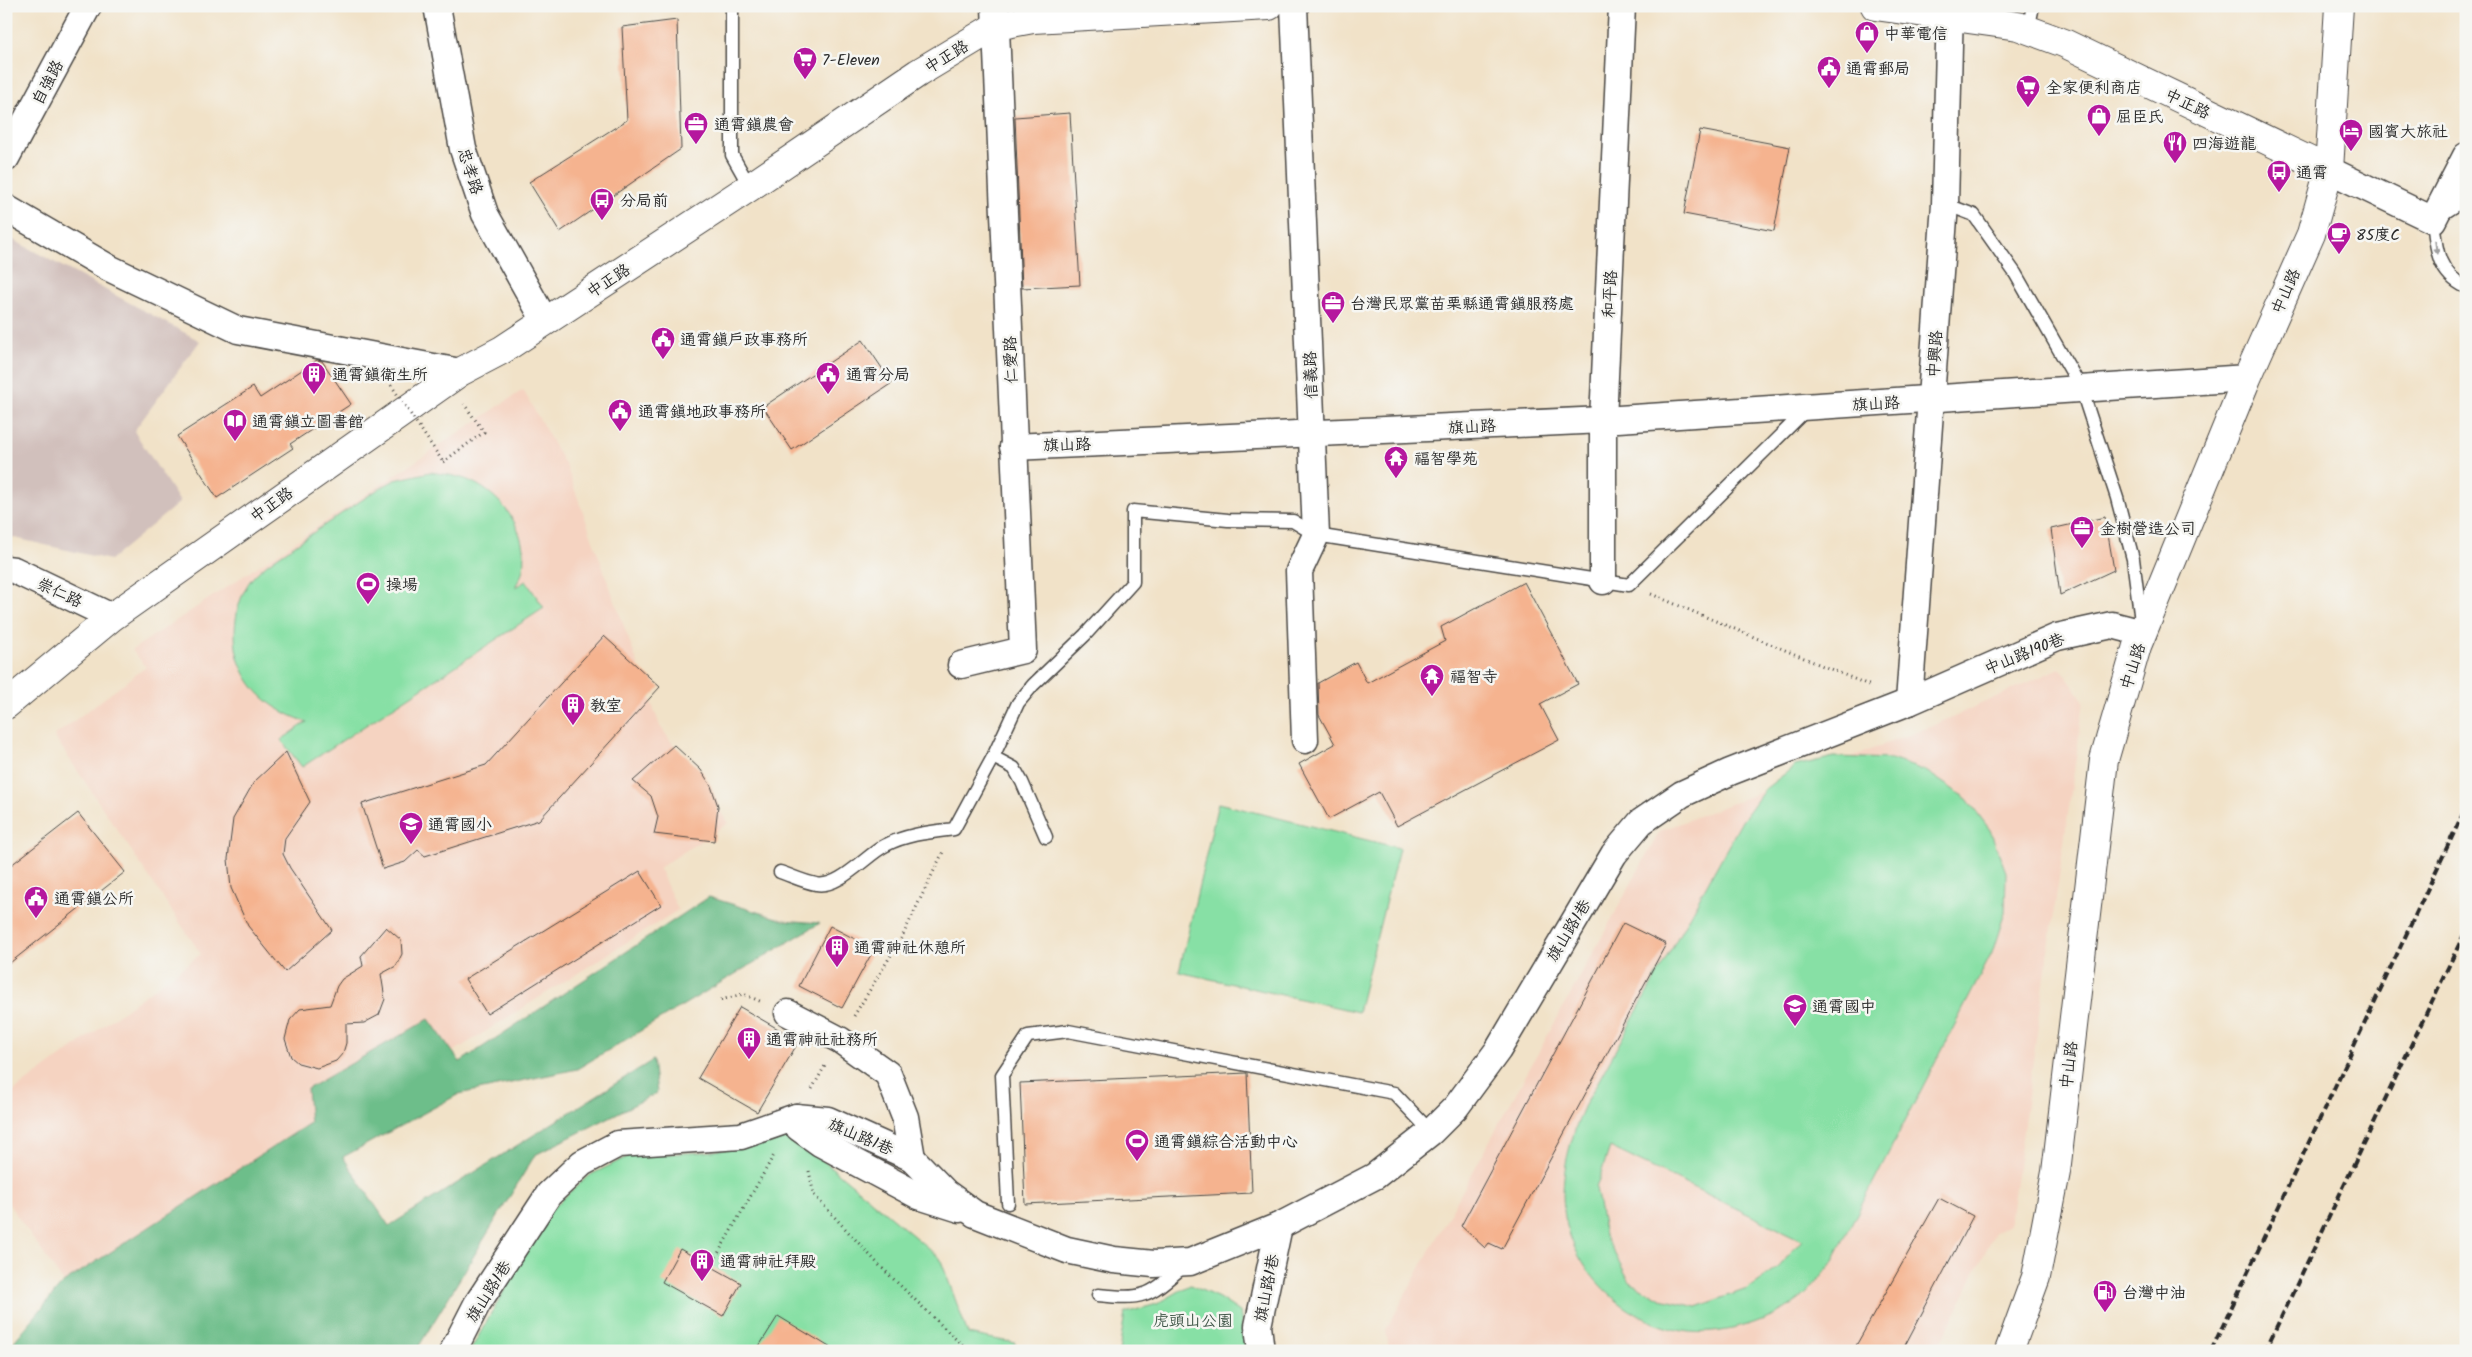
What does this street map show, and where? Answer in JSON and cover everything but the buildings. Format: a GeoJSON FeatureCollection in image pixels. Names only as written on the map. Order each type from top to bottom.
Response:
{"type":"FeatureCollection","features":[{"type":"Feature","properties":{"kind":"main road","name":"中正路"},"geometry":{"type":"LineString","coordinates":[[6,704],[112,617],[460,372],[502,350],[750,187],[918,73],[996,16],[1032,18],[1269,6]]}},
{"type":"Feature","properties":{"kind":"main road","name":"中正路"},"geometry":{"type":"LineString","coordinates":[[1875,6],[1950,11],[2018,26],[2030,18],[2064,43],[2329,170]]}},
{"type":"Feature","properties":{"kind":"main road","name":"中山路"},"geometry":{"type":"LineString","coordinates":[[2009,1351],[2036,1277],[2056,1172],[2104,760],[2143,633],[2247,378],[2311,234],[2329,170],[2340,6]]}},
{"type":"Feature","properties":{"kind":"street","name":"自強路"},"geometry":{"type":"LineString","coordinates":[[6,158],[88,6]]}},
{"type":"Feature","properties":{"kind":"street","name":"忠孝路"},"geometry":{"type":"LineString","coordinates":[[437,6],[441,37],[466,159],[485,214],[545,321]]}},
{"type":"Feature","properties":{"kind":"street","name":"信義路"},"geometry":{"type":"LineString","coordinates":[[1294,6],[1316,535],[1300,571],[1305,740]]}},
{"type":"Feature","properties":{"kind":"street","name":"和平路"},"geometry":{"type":"LineString","coordinates":[[1603,581],[1603,420],[1622,6]]}},
{"type":"Feature","properties":{"kind":"street","name":"中興路"},"geometry":{"type":"LineString","coordinates":[[1909,702],[1944,204],[1950,11]]}},
{"type":"Feature","properties":{"kind":"street","name":"仁愛路"},"geometry":{"type":"LineString","coordinates":[[962,665],[1023,650],[996,16]]}},
{"type":"Feature","properties":{"kind":"street"},"geometry":{"type":"LineString","coordinates":[[2433,220],[2466,156]]}},
{"type":"Feature","properties":{"kind":"street","name":"中正路"},"geometry":{"type":"LineString","coordinates":[[2329,170],[2433,220]]}},
{"type":"Feature","properties":{"kind":"street"},"geometry":{"type":"LineString","coordinates":[[6,208],[109,268],[238,330],[460,372]]}},
{"type":"Feature","properties":{"kind":"street","name":"旗山路"},"geometry":{"type":"LineString","coordinates":[[1013,447],[1603,420],[2247,378]]}},
{"type":"Feature","properties":{"kind":"street","name":"崇仁路"},"geometry":{"type":"LineString","coordinates":[[6,569],[14,570],[112,617]]}},
{"type":"Feature","properties":{"kind":"street","name":"中山路190巷"},"geometry":{"type":"LineString","coordinates":[[1909,702],[2057,637],[2112,625],[2143,633]]}},
{"type":"Feature","properties":{"kind":"street","name":"旗山路1巷"},"geometry":{"type":"LineString","coordinates":[[453,1351],[477,1304],[549,1194],[582,1164],[618,1144],[741,1136],[798,1123],[828,1120],[912,1158],[946,1193],[975,1214],[1067,1250],[1114,1260],[1146,1264],[1190,1262],[1279,1226],[1329,1202],[1375,1176],[1431,1132],[1476,1082],[1611,858],[1641,822],[1682,794],[1730,772],[1909,702]]}},
{"type":"Feature","properties":{"kind":"street"},"geometry":{"type":"LineString","coordinates":[[788,1013],[840,1040],[888,1074],[905,1117],[912,1158]]}},
{"type":"Feature","properties":{"kind":"street"},"geometry":{"type":"LineString","coordinates":[[798,1123],[820,1143],[919,1196],[975,1214]]}},
{"type":"Feature","properties":{"kind":"street","name":"旗山路1巷"},"geometry":{"type":"LineString","coordinates":[[1261,1351],[1258,1326],[1279,1226]]}},
{"type":"Feature","properties":{"kind":"lane"},"geometry":{"type":"LineString","coordinates":[[732,6],[732,155],[750,187]]}},
{"type":"Feature","properties":{"kind":"lane"},"geometry":{"type":"LineString","coordinates":[[2466,199],[2433,220],[2437,257],[2444,271],[2456,282],[2466,287]]}},
{"type":"Feature","properties":{"kind":"lane"},"geometry":{"type":"LineString","coordinates":[[1944,204],[1974,215],[2015,273],[2081,388],[2117,498],[2133,559],[2143,633]]}},
{"type":"Feature","properties":{"kind":"lane"},"geometry":{"type":"LineString","coordinates":[[780,872],[818,885],[828,884],[844,876],[885,845],[906,836],[954,829],[993,757],[1018,703],[1033,685],[1085,635],[1133,582],[1133,511],[1228,520],[1293,521],[1316,535],[1629,585],[1808,407]]}},
{"type":"Feature","properties":{"kind":"lane"},"geometry":{"type":"LineString","coordinates":[[993,757],[1014,768],[1046,836]]}},
{"type":"Feature","properties":{"kind":"lane"},"geometry":{"type":"LineString","coordinates":[[1008,1203],[1002,1076],[1028,1036],[1068,1031],[1394,1093],[1431,1132]]}},
{"type":"Feature","properties":{"kind":"lane"},"geometry":{"type":"LineString","coordinates":[[1098,1295],[1127,1298],[1152,1293],[1190,1262]]}},
{"type":"Feature","properties":{"kind":"path"},"geometry":{"type":"LineString","coordinates":[[391,385],[443,462],[484,432]]}},
{"type":"Feature","properties":{"kind":"path"},"geometry":{"type":"LineString","coordinates":[[1629,585],[1909,702]]}},
{"type":"Feature","properties":{"kind":"path"},"geometry":{"type":"LineString","coordinates":[[860,1007],[902,938],[954,829]]}},
{"type":"Feature","properties":{"kind":"path"},"geometry":{"type":"LineString","coordinates":[[721,1000],[743,994],[788,1013]]}},
{"type":"Feature","properties":{"kind":"path"},"geometry":{"type":"LineString","coordinates":[[716,1257],[798,1123]]}},
{"type":"Feature","properties":{"kind":"path"},"geometry":{"type":"LineString","coordinates":[[798,1123],[814,1195],[963,1346],[974,1351]]}},
{"type":"Feature","properties":{"kind":"shaded area"},"geometry":{"type":"Polygon","coordinates":[[[6,236],[200,341],[134,431],[180,502],[110,560],[6,536],[6,236]]]}},
{"type":"Feature","properties":{"kind":"shaded area","name":"通霄國小"},"geometry":{"type":"Polygon","coordinates":[[[523,390],[567,468],[660,726],[728,823],[659,868],[678,910],[71,1293],[6,1200],[6,1097],[201,954],[54,736],[146,667],[132,650],[523,390]]]}},
{"type":"Feature","properties":{"kind":"shaded area","name":"通霄國中"},"geometry":{"type":"Polygon","coordinates":[[[2060,668],[2084,701],[2010,1223],[1995,1232],[1937,1351],[1389,1351],[1386,1330],[1660,831],[1932,726],[2060,668]]]}},
{"type":"Feature","properties":{"kind":"green space"},"geometry":{"type":"Polygon","coordinates":[[[430,472],[465,479],[490,493],[501,503],[517,527],[522,541],[523,569],[515,587],[526,581],[544,608],[302,767],[281,740],[307,722],[286,713],[268,702],[247,678],[238,658],[235,624],[240,601],[255,575],[281,554],[380,488],[395,480],[430,472]]]}},
{"type":"Feature","properties":{"kind":"green space"},"geometry":{"type":"Polygon","coordinates":[[[1834,757],[1891,759],[1926,771],[1967,799],[1990,830],[2006,872],[2005,912],[1992,953],[1831,1264],[1804,1296],[1778,1313],[1747,1325],[1730,1329],[1714,1332],[1683,1331],[1661,1325],[1640,1316],[1621,1304],[1589,1272],[1577,1253],[1569,1232],[1564,1210],[1563,1183],[1567,1157],[1584,1107],[1742,821],[1765,789],[1795,766],[1834,757]],[[1610,1147],[1596,1188],[1605,1236],[1630,1282],[1661,1299],[1697,1307],[1747,1289],[1779,1267],[1801,1240],[1610,1147]]]}},
{"type":"Feature","properties":{"kind":"green space"},"geometry":{"type":"Polygon","coordinates":[[[1218,803],[1399,848],[1358,1012],[1179,972],[1218,803]]]}},
{"type":"Feature","properties":{"kind":"green space"},"geometry":{"type":"Polygon","coordinates":[[[709,897],[783,920],[820,923],[577,1069],[459,1094],[343,1157],[389,1226],[653,1060],[657,1093],[535,1155],[416,1351],[6,1351],[63,1283],[310,1123],[307,1089],[429,1019],[460,1062],[709,897]]]}},
{"type":"Feature","properties":{"kind":"green space"},"geometry":{"type":"Polygon","coordinates":[[[801,1126],[819,1157],[940,1258],[968,1334],[1015,1343],[1015,1351],[470,1351],[549,1211],[588,1176],[629,1156],[705,1152],[750,1146],[801,1126]]]}},
{"type":"Feature","properties":{"kind":"green space","name":"虎頭山公園"},"geometry":{"type":"Polygon","coordinates":[[[1190,1285],[1219,1298],[1240,1312],[1246,1351],[1119,1351],[1125,1313],[1157,1304],[1190,1285]]]}},
{"type":"Feature","properties":{"kind":"railway"},"geometry":{"type":"LineString","coordinates":[[2211,1351],[2466,807]]}},
{"type":"Feature","properties":{"kind":"railway"},"geometry":{"type":"LineString","coordinates":[[2265,1351],[2466,930]]}},
{"type":"Feature","properties":{"kind":"place","name":"中華電信"},"geometry":{"type":"Point","coordinates":[1867,54]}},
{"type":"Feature","properties":{"kind":"place","name":"7-Eleven"},"geometry":{"type":"Point","coordinates":[805,80]}},
{"type":"Feature","properties":{"kind":"place","name":"通霄郵局"},"geometry":{"type":"Point","coordinates":[1829,89]}},
{"type":"Feature","properties":{"kind":"place","name":"全家便利商店"},"geometry":{"type":"Point","coordinates":[2028,108]}},
{"type":"Feature","properties":{"kind":"place","name":"屈臣氏"},"geometry":{"type":"Point","coordinates":[2099,137]}},
{"type":"Feature","properties":{"kind":"place","name":"通霄鎮農會"},"geometry":{"type":"Point","coordinates":[696,145]}},
{"type":"Feature","properties":{"kind":"place","name":"國賓大旅社"},"geometry":{"type":"Point","coordinates":[2351,152]}},
{"type":"Feature","properties":{"kind":"place","name":"四海遊龍"},"geometry":{"type":"Point","coordinates":[2175,164]}},
{"type":"Feature","properties":{"kind":"place","name":"通霄"},"geometry":{"type":"Point","coordinates":[2279,193]}},
{"type":"Feature","properties":{"kind":"place","name":"分局前"},"geometry":{"type":"Point","coordinates":[602,221]}},
{"type":"Feature","properties":{"kind":"place","name":"85度C"},"geometry":{"type":"Point","coordinates":[2339,255]}},
{"type":"Feature","properties":{"kind":"place","name":"台灣民眾黨苗栗縣通霄鎮服務處"},"geometry":{"type":"Point","coordinates":[1333,324]}},
{"type":"Feature","properties":{"kind":"place","name":"通霄鎮戶政事務所"},"geometry":{"type":"Point","coordinates":[663,360]}},
{"type":"Feature","properties":{"kind":"place","name":"通霄鎮衛生所"},"geometry":{"type":"Point","coordinates":[314,395]}},
{"type":"Feature","properties":{"kind":"place","name":"通霄分局"},"geometry":{"type":"Point","coordinates":[828,395]}},
{"type":"Feature","properties":{"kind":"place","name":"通霄鎮地政事務所"},"geometry":{"type":"Point","coordinates":[620,432]}},
{"type":"Feature","properties":{"kind":"place","name":"通霄鎮立圖書館"},"geometry":{"type":"Point","coordinates":[235,442]}},
{"type":"Feature","properties":{"kind":"place","name":"福智學苑"},"geometry":{"type":"Point","coordinates":[1396,479]}},
{"type":"Feature","properties":{"kind":"place","name":"金樹營造公司"},"geometry":{"type":"Point","coordinates":[2082,549]}},
{"type":"Feature","properties":{"kind":"place","name":"操場"},"geometry":{"type":"Point","coordinates":[368,605]}},
{"type":"Feature","properties":{"kind":"place","name":"福智寺"},"geometry":{"type":"Point","coordinates":[1432,697]}},
{"type":"Feature","properties":{"kind":"place","name":"教室"},"geometry":{"type":"Point","coordinates":[573,726]}},
{"type":"Feature","properties":{"kind":"place","name":"通霄國小"},"geometry":{"type":"Point","coordinates":[411,845]}},
{"type":"Feature","properties":{"kind":"place","name":"通霄鎮公所"},"geometry":{"type":"Point","coordinates":[36,919]}},
{"type":"Feature","properties":{"kind":"place","name":"通霄神社休憩所"},"geometry":{"type":"Point","coordinates":[837,968]}},
{"type":"Feature","properties":{"kind":"place","name":"通霄國中"},"geometry":{"type":"Point","coordinates":[1795,1027]}},
{"type":"Feature","properties":{"kind":"place","name":"通霄神社社務所"},"geometry":{"type":"Point","coordinates":[749,1060]}},
{"type":"Feature","properties":{"kind":"place","name":"通霄鎮綜合活動中心"},"geometry":{"type":"Point","coordinates":[1137,1162]}},
{"type":"Feature","properties":{"kind":"place","name":"通霄神社拜殿"},"geometry":{"type":"Point","coordinates":[702,1282]}},
{"type":"Feature","properties":{"kind":"place","name":"台灣中油"},"geometry":{"type":"Point","coordinates":[2105,1313]}}]}
